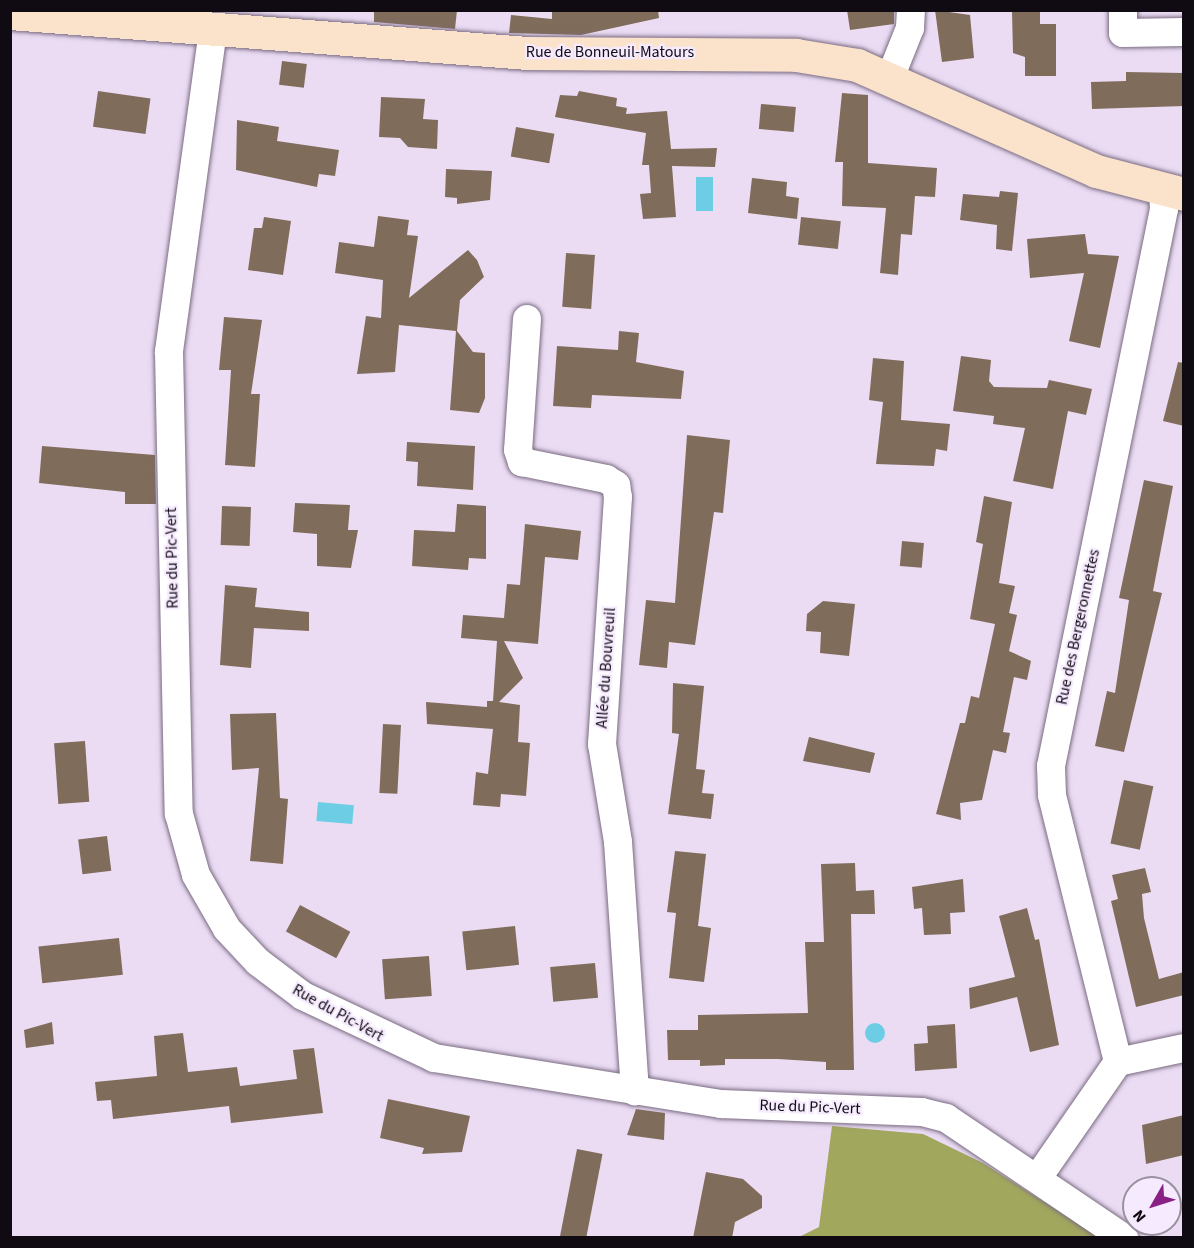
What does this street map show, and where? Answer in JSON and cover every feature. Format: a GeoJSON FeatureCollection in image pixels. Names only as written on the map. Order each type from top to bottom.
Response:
{"type":"FeatureCollection","features":[{"type":"Feature","properties":{"kind":"main road","name":"Rue de Bonneuil-Matours"},"geometry":{"type":"LineString","coordinates":[[10,13],[528,53],[765,52],[857,65],[1096,171],[1173,192]]}},
{"type":"Feature","properties":{"kind":"street"},"geometry":{"type":"LineString","coordinates":[[890,78],[910,28],[911,10]]}},
{"type":"Feature","properties":{"kind":"street"},"geometry":{"type":"LineString","coordinates":[[1123,10],[1123,33],[1169,25]]}},
{"type":"Feature","properties":{"kind":"street","name":"Rue du Pic-Vert"},"geometry":{"type":"LineString","coordinates":[[213,30],[169,352],[177,792],[196,875],[216,914],[250,955],[303,996],[359,1026],[434,1058],[721,1104],[922,1112],[960,1126],[1038,1176],[1124,1238]]}},
{"type":"Feature","properties":{"kind":"street","name":"Rue des Bergeronnettes"},"geometry":{"type":"LineString","coordinates":[[1118,1062],[1052,795],[1051,766],[1164,209],[1173,192]]}},
{"type":"Feature","properties":{"kind":"street","name":"Allée du Bouvreuil"},"geometry":{"type":"LineString","coordinates":[[527,319],[518,450],[522,462],[606,479],[616,485],[618,497],[602,734],[618,842],[635,1091]]}},
{"type":"Feature","properties":{"kind":"street"},"geometry":{"type":"LineString","coordinates":[[1038,1176],[1118,1062],[1184,1048]]}},
{"type":"Feature","properties":{"kind":"green space"},"geometry":{"type":"Polygon","coordinates":[[[832,1126],[923,1134],[983,1163],[1099,1237],[797,1238],[819,1227],[832,1126]]]}},
{"type":"Feature","properties":{"kind":"water"},"geometry":{"type":"Polygon","coordinates":[[[696,177],[713,177],[713,211],[696,211],[696,177]]]}},
{"type":"Feature","properties":{"kind":"water"},"geometry":{"type":"Polygon","coordinates":[[[318,802],[354,805],[352,824],[316,821],[318,802]]]}},
{"type":"Feature","properties":{"kind":"water"},"geometry":{"type":"Polygon","coordinates":[[[875,1023],[882,1026],[885,1033],[882,1040],[875,1043],[868,1040],[865,1033],[868,1026],[875,1023]]]}},
{"type":"Feature","properties":{"kind":"building"},"geometry":{"type":"Polygon","coordinates":[[[374,10],[457,10],[455,29],[374,22],[374,10]]]}},
{"type":"Feature","properties":{"kind":"building"},"geometry":{"type":"Polygon","coordinates":[[[552,10],[658,10],[659,18],[581,35],[509,33],[511,15],[552,19],[552,10]]]}},
{"type":"Feature","properties":{"kind":"building"},"geometry":{"type":"Polygon","coordinates":[[[847,10],[894,10],[894,24],[850,30],[847,10]]]}},
{"type":"Feature","properties":{"kind":"building"},"geometry":{"type":"Polygon","coordinates":[[[935,10],[970,15],[974,58],[942,62],[935,10]]]}},
{"type":"Feature","properties":{"kind":"building"},"geometry":{"type":"Polygon","coordinates":[[[1040,10],[1040,24],[1056,24],[1056,76],[1025,76],[1025,57],[1013,53],[1012,12],[1040,10]]]}},
{"type":"Feature","properties":{"kind":"building"},"geometry":{"type":"Polygon","coordinates":[[[282,61],[307,64],[304,88],[279,85],[282,61]]]}},
{"type":"Feature","properties":{"kind":"building"},"geometry":{"type":"Polygon","coordinates":[[[1126,72],[1184,73],[1184,106],[1092,109],[1091,82],[1126,81],[1126,72]]]}},
{"type":"Feature","properties":{"kind":"building"},"geometry":{"type":"Polygon","coordinates":[[[98,91],[150,98],[145,134],[93,127],[98,91]]]}},
{"type":"Feature","properties":{"kind":"building"},"geometry":{"type":"Polygon","coordinates":[[[579,91],[617,98],[616,106],[627,108],[626,114],[667,111],[671,149],[717,148],[715,167],[672,166],[676,217],[643,219],[640,194],[651,193],[649,165],[642,165],[646,133],[555,117],[560,95],[577,96],[579,91]]]}},
{"type":"Feature","properties":{"kind":"building"},"geometry":{"type":"Polygon","coordinates":[[[842,93],[868,95],[868,163],[937,168],[935,197],[915,196],[912,235],[901,234],[898,275],[880,273],[886,208],[842,206],[843,162],[835,162],[842,93]]]}},
{"type":"Feature","properties":{"kind":"building"},"geometry":{"type":"Polygon","coordinates":[[[381,97],[425,99],[423,119],[438,120],[437,149],[408,147],[400,138],[379,137],[381,97]]]}},
{"type":"Feature","properties":{"kind":"building"},"geometry":{"type":"Polygon","coordinates":[[[761,104],[796,107],[794,132],[759,129],[761,104]]]}},
{"type":"Feature","properties":{"kind":"building"},"geometry":{"type":"Polygon","coordinates":[[[237,120],[279,127],[277,141],[339,150],[335,176],[319,174],[317,187],[236,170],[237,120]]]}},
{"type":"Feature","properties":{"kind":"building"},"geometry":{"type":"Polygon","coordinates":[[[516,127],[554,134],[549,163],[511,157],[516,127]]]}},
{"type":"Feature","properties":{"kind":"building"},"geometry":{"type":"Polygon","coordinates":[[[446,169],[492,171],[490,200],[457,204],[457,198],[445,197],[446,169]]]}},
{"type":"Feature","properties":{"kind":"building"},"geometry":{"type":"Polygon","coordinates":[[[752,178],[787,182],[786,196],[799,198],[797,219],[748,213],[752,178]]]}},
{"type":"Feature","properties":{"kind":"building"},"geometry":{"type":"Polygon","coordinates":[[[1000,191],[1018,193],[1012,251],[996,249],[997,225],[960,220],[963,194],[999,197],[1000,191]]]}},
{"type":"Feature","properties":{"kind":"building"},"geometry":{"type":"Polygon","coordinates":[[[378,216],[409,220],[407,235],[418,236],[409,298],[468,250],[477,260],[484,277],[460,300],[457,331],[473,352],[485,353],[485,398],[479,413],[450,410],[456,331],[399,325],[395,372],[357,374],[366,316],[381,318],[383,280],[335,273],[339,242],[374,247],[378,216]]]}},
{"type":"Feature","properties":{"kind":"building"},"geometry":{"type":"Polygon","coordinates":[[[264,217],[291,221],[283,275],[248,270],[254,228],[262,228],[264,217]]]}},
{"type":"Feature","properties":{"kind":"building"},"geometry":{"type":"Polygon","coordinates":[[[801,217],[841,221],[838,249],[798,245],[801,217]]]}},
{"type":"Feature","properties":{"kind":"building"},"geometry":{"type":"Polygon","coordinates":[[[1085,234],[1088,254],[1119,256],[1100,348],[1069,341],[1084,273],[1030,278],[1027,239],[1085,234]]]}},
{"type":"Feature","properties":{"kind":"building"},"geometry":{"type":"Polygon","coordinates":[[[566,253],[595,255],[591,309],[562,307],[566,253]]]}},
{"type":"Feature","properties":{"kind":"building"},"geometry":{"type":"Polygon","coordinates":[[[224,317],[262,320],[251,394],[260,394],[255,467],[225,465],[231,370],[219,370],[224,317]]]}},
{"type":"Feature","properties":{"kind":"building"},"geometry":{"type":"Polygon","coordinates":[[[619,331],[639,333],[636,362],[684,371],[681,399],[592,395],[591,408],[553,406],[557,346],[618,350],[619,331]]]}},
{"type":"Feature","properties":{"kind":"building"},"geometry":{"type":"Polygon","coordinates":[[[961,356],[991,360],[989,381],[994,387],[1047,388],[1049,380],[1092,389],[1086,415],[1068,411],[1053,489],[1013,481],[1025,428],[993,424],[994,416],[953,411],[961,356]]]}},
{"type":"Feature","properties":{"kind":"building"},"geometry":{"type":"Polygon","coordinates":[[[873,358],[904,361],[901,420],[950,424],[947,451],[936,449],[934,466],[876,464],[883,402],[869,400],[873,358]]]}},
{"type":"Feature","properties":{"kind":"building"},"geometry":{"type":"Polygon","coordinates":[[[1178,362],[1184,363],[1184,426],[1163,421],[1178,362]]]}},
{"type":"Feature","properties":{"kind":"building"},"geometry":{"type":"Polygon","coordinates":[[[687,435],[730,440],[723,513],[714,512],[695,645],[669,642],[667,668],[639,665],[646,600],[675,603],[687,435]]]}},
{"type":"Feature","properties":{"kind":"building"},"geometry":{"type":"Polygon","coordinates":[[[407,442],[475,446],[473,490],[417,486],[418,462],[406,461],[407,442]]]}},
{"type":"Feature","properties":{"kind":"building"},"geometry":{"type":"Polygon","coordinates":[[[42,446],[155,455],[156,504],[125,504],[125,492],[39,483],[42,446]]]}},
{"type":"Feature","properties":{"kind":"building"},"geometry":{"type":"Polygon","coordinates":[[[1144,480],[1173,486],[1153,591],[1162,593],[1124,752],[1095,746],[1107,691],[1115,693],[1129,600],[1119,598],[1144,480]]]}},
{"type":"Feature","properties":{"kind":"building"},"geometry":{"type":"Polygon","coordinates":[[[984,496],[1012,502],[999,583],[1015,586],[1009,613],[1017,615],[1009,651],[1031,661],[1027,680],[1014,677],[1003,732],[1010,733],[1006,753],[993,750],[982,800],[960,803],[961,820],[936,814],[960,723],[965,723],[971,696],[979,698],[995,624],[970,619],[983,544],[976,542],[984,496]]]}},
{"type":"Feature","properties":{"kind":"building"},"geometry":{"type":"Polygon","coordinates":[[[295,503],[350,505],[348,530],[358,530],[351,568],[317,566],[317,534],[293,532],[295,503]]]}},
{"type":"Feature","properties":{"kind":"building"},"geometry":{"type":"Polygon","coordinates":[[[457,504],[486,506],[486,559],[469,558],[468,570],[412,566],[414,530],[455,532],[457,504]]]}},
{"type":"Feature","properties":{"kind":"building"},"geometry":{"type":"Polygon","coordinates":[[[222,506],[251,507],[250,546],[221,545],[222,506]]]}},
{"type":"Feature","properties":{"kind":"building"},"geometry":{"type":"Polygon","coordinates":[[[525,524],[581,531],[578,560],[545,557],[538,644],[504,641],[523,678],[499,702],[520,705],[518,742],[530,743],[526,796],[501,794],[500,807],[473,805],[476,772],[488,774],[493,729],[427,724],[426,702],[487,707],[487,701],[493,701],[497,641],[461,638],[463,615],[504,618],[507,584],[520,585],[525,524]]]}},
{"type":"Feature","properties":{"kind":"building"},"geometry":{"type":"Polygon","coordinates":[[[902,541],[924,543],[922,568],[900,566],[902,541]]]}},
{"type":"Feature","properties":{"kind":"building"},"geometry":{"type":"Polygon","coordinates":[[[225,585],[257,588],[255,607],[309,612],[309,631],[254,628],[251,668],[220,665],[225,585]]]}},
{"type":"Feature","properties":{"kind":"building"},"geometry":{"type":"Polygon","coordinates":[[[823,601],[855,604],[849,656],[820,653],[821,632],[806,631],[807,614],[823,601]]]}},
{"type":"Feature","properties":{"kind":"building"},"geometry":{"type":"Polygon","coordinates":[[[673,683],[704,686],[696,769],[705,770],[702,793],[714,794],[711,819],[668,814],[679,734],[672,733],[673,683]]]}},
{"type":"Feature","properties":{"kind":"building"},"geometry":{"type":"Polygon","coordinates":[[[276,713],[280,798],[288,799],[283,864],[250,861],[259,768],[232,770],[230,714],[276,713]]]}},
{"type":"Feature","properties":{"kind":"building"},"geometry":{"type":"Polygon","coordinates":[[[383,724],[401,725],[397,794],[379,793],[383,724]]]}},
{"type":"Feature","properties":{"kind":"building"},"geometry":{"type":"Polygon","coordinates":[[[809,737],[875,753],[870,773],[803,761],[809,737]]]}},
{"type":"Feature","properties":{"kind":"building"},"geometry":{"type":"Polygon","coordinates":[[[85,741],[89,802],[58,804],[54,743],[85,741]]]}},
{"type":"Feature","properties":{"kind":"building"},"geometry":{"type":"Polygon","coordinates":[[[1124,780],[1153,786],[1140,850],[1110,844],[1124,780]]]}},
{"type":"Feature","properties":{"kind":"building"},"geometry":{"type":"Polygon","coordinates":[[[107,836],[111,871],[82,874],[78,840],[107,836]]]}},
{"type":"Feature","properties":{"kind":"building"},"geometry":{"type":"Polygon","coordinates":[[[675,851],[706,854],[698,926],[711,928],[704,982],[669,978],[676,913],[667,912],[675,851]]]}},
{"type":"Feature","properties":{"kind":"building"},"geometry":{"type":"Polygon","coordinates":[[[855,863],[856,891],[874,890],[875,914],[851,914],[854,1070],[826,1070],[826,1062],[778,1059],[725,1059],[725,1065],[700,1066],[700,1060],[668,1060],[667,1030],[698,1030],[698,1015],[808,1013],[805,942],[824,942],[821,864],[855,863]]]}},
{"type":"Feature","properties":{"kind":"building"},"geometry":{"type":"Polygon","coordinates":[[[1145,868],[1151,892],[1142,894],[1144,918],[1159,979],[1184,972],[1184,995],[1136,1007],[1111,901],[1118,899],[1112,875],[1145,868]]]}},
{"type":"Feature","properties":{"kind":"building"},"geometry":{"type":"Polygon","coordinates":[[[963,879],[965,912],[950,913],[951,934],[924,935],[922,908],[914,909],[912,887],[963,879]]]}},
{"type":"Feature","properties":{"kind":"building"},"geometry":{"type":"Polygon","coordinates":[[[300,905],[350,932],[336,958],[286,931],[300,905]]]}},
{"type":"Feature","properties":{"kind":"building"},"geometry":{"type":"Polygon","coordinates":[[[1027,908],[1035,940],[1039,939],[1059,1045],[1030,1052],[1017,997],[970,1009],[969,988],[1015,977],[999,916],[1027,908]]]}},
{"type":"Feature","properties":{"kind":"building"},"geometry":{"type":"Polygon","coordinates":[[[515,926],[519,965],[466,970],[462,932],[515,926]]]}},
{"type":"Feature","properties":{"kind":"building"},"geometry":{"type":"Polygon","coordinates":[[[119,938],[123,975],[42,983],[38,946],[119,938]]]}},
{"type":"Feature","properties":{"kind":"building"},"geometry":{"type":"Polygon","coordinates":[[[429,956],[432,996],[385,999],[382,959],[429,956]]]}},
{"type":"Feature","properties":{"kind":"building"},"geometry":{"type":"Polygon","coordinates":[[[595,963],[598,998],[553,1002],[550,967],[595,963]]]}},
{"type":"Feature","properties":{"kind":"building"},"geometry":{"type":"Polygon","coordinates":[[[52,1022],[54,1044],[26,1048],[24,1030],[52,1022]]]}},
{"type":"Feature","properties":{"kind":"building"},"geometry":{"type":"Polygon","coordinates":[[[955,1024],[957,1068],[915,1071],[914,1044],[928,1043],[927,1026],[955,1024]]]}},
{"type":"Feature","properties":{"kind":"building"},"geometry":{"type":"Polygon","coordinates":[[[183,1033],[188,1072],[237,1067],[240,1086],[297,1079],[293,1050],[314,1048],[323,1113],[231,1123],[229,1106],[113,1119],[111,1100],[97,1101],[95,1082],[157,1076],[154,1036],[183,1033]]]}},
{"type":"Feature","properties":{"kind":"building"},"geometry":{"type":"Polygon","coordinates":[[[388,1099],[470,1116],[462,1152],[422,1154],[424,1148],[380,1138],[388,1099]]]}},
{"type":"Feature","properties":{"kind":"building"},"geometry":{"type":"Polygon","coordinates":[[[636,1109],[665,1113],[664,1140],[627,1135],[636,1109]]]}},
{"type":"Feature","properties":{"kind":"building"},"geometry":{"type":"Polygon","coordinates":[[[1184,1115],[1184,1155],[1146,1164],[1142,1125],[1184,1115]]]}},
{"type":"Feature","properties":{"kind":"building"},"geometry":{"type":"Polygon","coordinates":[[[577,1149],[603,1154],[586,1238],[560,1238],[577,1149]]]}},
{"type":"Feature","properties":{"kind":"building"},"geometry":{"type":"Polygon","coordinates":[[[706,1172],[743,1179],[762,1196],[762,1208],[735,1222],[732,1238],[693,1238],[706,1172]]]}}]}
